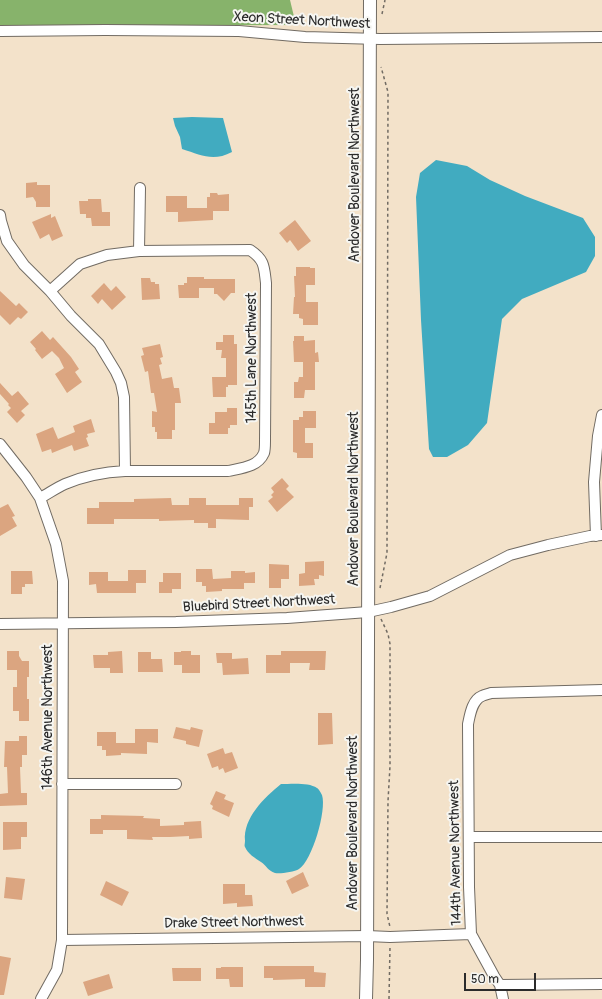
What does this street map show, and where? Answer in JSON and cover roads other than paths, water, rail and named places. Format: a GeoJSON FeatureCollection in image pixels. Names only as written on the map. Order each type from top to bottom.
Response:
{"type":"FeatureCollection","features":[{"type":"Feature","properties":{"kind":"street","name":"Andover Boulevard Northwest"},"geometry":{"type":"LineString","coordinates":[[366,999],[368,960],[370,0]]}},
{"type":"Feature","properties":{"kind":"street","name":"Xeon Street Northwest"},"geometry":{"type":"LineString","coordinates":[[0,31],[239,31],[305,37],[370,39],[602,36]]}},
{"type":"Feature","properties":{"kind":"street"},"geometry":{"type":"LineString","coordinates":[[50,291],[80,264],[107,255],[139,251],[140,188]]}},
{"type":"Feature","properties":{"kind":"street"},"geometry":{"type":"LineString","coordinates":[[0,215],[7,241],[24,265],[99,344],[116,372],[121,383],[124,397],[125,471],[83,477],[63,485],[40,498]]}},
{"type":"Feature","properties":{"kind":"street","name":"145th Lane Northwest"},"geometry":{"type":"LineString","coordinates":[[125,471],[228,470],[244,468],[258,462],[264,452],[265,441],[266,283],[263,263],[257,255],[250,250],[139,251]]}},
{"type":"Feature","properties":{"kind":"street"},"geometry":{"type":"LineString","coordinates":[[599,536],[594,482],[598,436],[602,415]]}},
{"type":"Feature","properties":{"kind":"street","name":"146th Avenue Northwest"},"geometry":{"type":"LineString","coordinates":[[0,444],[40,498],[56,544],[63,581],[62,940]]}},
{"type":"Feature","properties":{"kind":"street","name":"Bluebird Street Northwest"},"geometry":{"type":"LineString","coordinates":[[0,624],[279,619],[368,612],[430,596],[510,555],[548,545],[599,536]]}},
{"type":"Feature","properties":{"kind":"street","name":"144th Avenue Northwest"},"geometry":{"type":"LineString","coordinates":[[503,999],[500,985],[471,934],[469,886],[468,724],[472,709],[476,699],[480,696],[491,693],[602,690]]}},
{"type":"Feature","properties":{"kind":"street"},"geometry":{"type":"LineString","coordinates":[[62,784],[176,784]]}},
{"type":"Feature","properties":{"kind":"street"},"geometry":{"type":"LineString","coordinates":[[469,837],[602,837]]}},
{"type":"Feature","properties":{"kind":"street","name":"Drake Street Northwest"},"geometry":{"type":"LineString","coordinates":[[62,940],[367,936],[390,937],[471,934]]}},
{"type":"Feature","properties":{"kind":"street"},"geometry":{"type":"LineString","coordinates":[[41,999],[57,970],[62,940]]}},
{"type":"Feature","properties":{"kind":"street"},"geometry":{"type":"LineString","coordinates":[[500,985],[602,984]]}},
{"type":"Feature","properties":{"kind":"water"},"geometry":{"type":"Polygon","coordinates":[[[173,118],[223,118],[232,152],[219,157],[213,157],[182,149],[180,137],[173,118]]]}},
{"type":"Feature","properties":{"kind":"water"},"geometry":{"type":"Polygon","coordinates":[[[436,160],[467,166],[490,180],[525,196],[583,218],[595,237],[595,256],[586,272],[522,299],[502,319],[487,423],[468,445],[447,457],[433,457],[429,449],[421,320],[416,197],[420,173],[436,160]]]}},
{"type":"Feature","properties":{"kind":"water"},"geometry":{"type":"Polygon","coordinates":[[[281,784],[314,786],[321,792],[323,802],[317,835],[309,856],[304,864],[297,870],[275,873],[248,852],[245,847],[245,833],[247,824],[256,809],[281,784]]]}}]}
